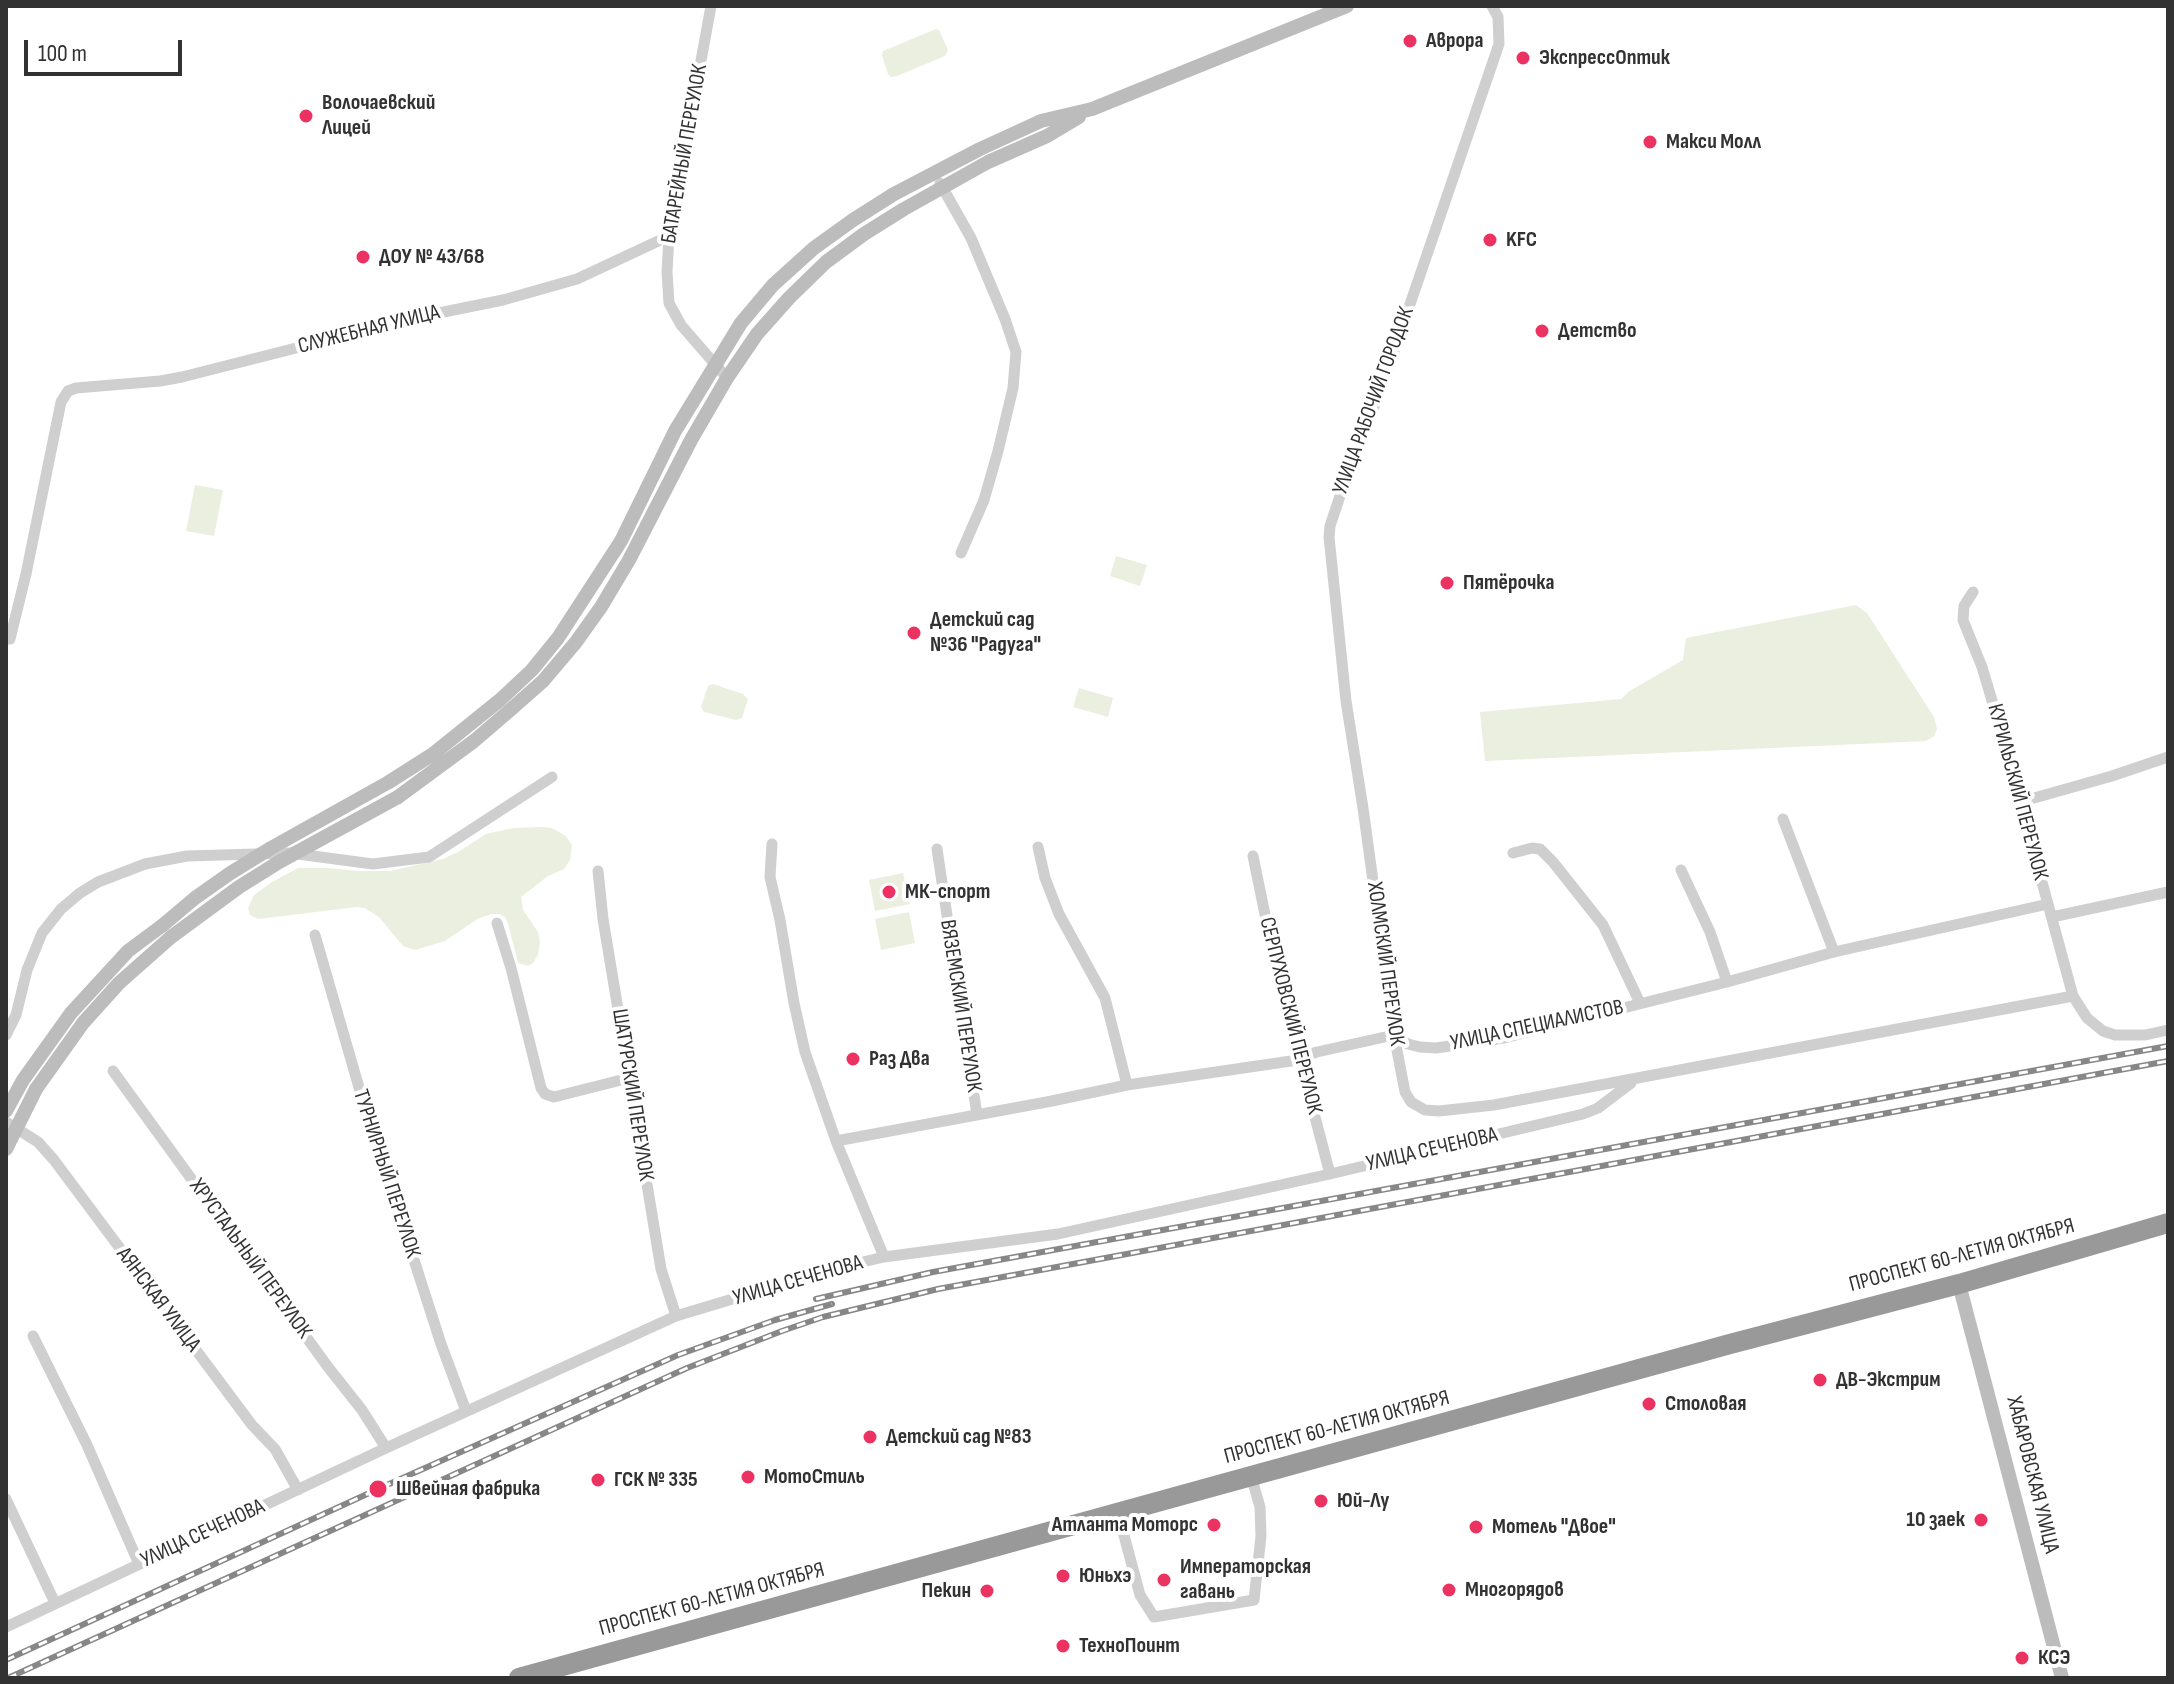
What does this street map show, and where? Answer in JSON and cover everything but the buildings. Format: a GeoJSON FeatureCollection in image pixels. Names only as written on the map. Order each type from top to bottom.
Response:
{"type":"FeatureCollection","features":[{"type":"Feature","properties":{"kind":"highway","name":"ПРОСПЕКТ 60-ЛЕТИЯ ОКТЯБРЯ"},"geometry":{"type":"LineString","coordinates":[[519,1678],[1730,1344],[1959,1284],[2168,1223]]}},
{"type":"Feature","properties":{"kind":"main road"},"geometry":{"type":"LineString","coordinates":[[6,1149],[36,1089],[59,1055],[93,1012],[195,898],[271,848],[433,754],[532,670],[558,638],[621,541],[675,431],[741,323],[773,285],[814,248],[853,220],[934,171],[1041,121],[1092,109],[1347,6]]}},
{"type":"Feature","properties":{"kind":"main road"},"geometry":{"type":"LineString","coordinates":[[6,1111],[53,1037],[128,951],[167,931],[279,862],[398,797],[474,741],[543,681],[601,607],[727,378],[757,334],[826,262],[864,234],[943,187],[988,162],[1047,136],[1092,109]]}},
{"type":"Feature","properties":{"kind":"main road","name":"ХАБАРОВСКАЯ УЛИЦА"},"geometry":{"type":"LineString","coordinates":[[1959,1284],[2062,1678]]}},
{"type":"Feature","properties":{"kind":"street","name":"БАТАРЕЙНЫЙ ПЕРЕУЛОК"},"geometry":{"type":"LineString","coordinates":[[711,6],[669,236],[667,272],[669,303],[681,325],[727,378]]}},
{"type":"Feature","properties":{"kind":"street","name":"УЛИЦА РАБОЧИЙ ГОРОДОК"},"geometry":{"type":"LineString","coordinates":[[1363,808],[1346,701],[1330,526],[1380,392],[1499,44],[1498,17],[1492,6]]}},
{"type":"Feature","properties":{"kind":"street"},"geometry":{"type":"LineString","coordinates":[[934,171],[971,238],[1016,352],[1010,406],[998,451],[984,500],[961,553]]}},
{"type":"Feature","properties":{"kind":"street","name":"СЛУЖЕБНАЯ УЛИЦА"},"geometry":{"type":"LineString","coordinates":[[6,639],[10,639],[26,574],[62,397],[68,391],[182,377],[414,318],[503,300],[577,279],[669,236]]}},
{"type":"Feature","properties":{"kind":"street","name":"КУРИЛЬСКИЙ ПЕРЕУЛОК"},"geometry":{"type":"LineString","coordinates":[[1973,592],[1964,606],[1963,620],[1982,667],[2073,996]]}},
{"type":"Feature","properties":{"kind":"street"},"geometry":{"type":"LineString","coordinates":[[2020,802],[2168,757]]}},
{"type":"Feature","properties":{"kind":"street"},"geometry":{"type":"LineString","coordinates":[[6,1035],[16,1015],[27,970],[42,933],[61,909],[98,882],[123,871],[187,856],[290,853],[373,864],[429,857],[552,777]]}},
{"type":"Feature","properties":{"kind":"street","name":"ХОЛМСКИЙ ПЕРЕУЛОК"},"geometry":{"type":"LineString","coordinates":[[1363,808],[1394,1035],[1405,1092],[1411,1102],[1425,1110]]}},
{"type":"Feature","properties":{"kind":"street"},"geometry":{"type":"LineString","coordinates":[[1783,819],[1834,952]]}},
{"type":"Feature","properties":{"kind":"street"},"geometry":{"type":"LineString","coordinates":[[772,844],[770,877],[805,1052],[836,1141],[884,1257]]}},
{"type":"Feature","properties":{"kind":"street"},"geometry":{"type":"LineString","coordinates":[[1038,847],[1045,878],[1059,914],[1105,998],[1127,1085]]}},
{"type":"Feature","properties":{"kind":"street","name":"ВЯЗЕМСКИЙ ПЕРЕУЛОК"},"geometry":{"type":"LineString","coordinates":[[937,849],[977,1115]]}},
{"type":"Feature","properties":{"kind":"street"},"geometry":{"type":"LineString","coordinates":[[1513,853],[1540,849],[1553,862],[1603,925],[1640,1003]]}},
{"type":"Feature","properties":{"kind":"street","name":"СЕРПУХОВСКИЙ ПЕРЕУЛОК"},"geometry":{"type":"LineString","coordinates":[[1253,856],[1277,973],[1330,1174]]}},
{"type":"Feature","properties":{"kind":"street"},"geometry":{"type":"LineString","coordinates":[[1681,870],[1710,932],[1727,982]]}},
{"type":"Feature","properties":{"kind":"street","name":"ШАТУРСКИЙ ПЕРЕУЛОК"},"geometry":{"type":"LineString","coordinates":[[598,871],[603,919],[661,1269],[676,1316]]}},
{"type":"Feature","properties":{"kind":"street"},"geometry":{"type":"LineString","coordinates":[[2052,917],[2168,892]]}},
{"type":"Feature","properties":{"kind":"street","name":"УЛИЦА СПЕЦИАЛИСТОВ"},"geometry":{"type":"LineString","coordinates":[[1394,1035],[1408,1044],[1436,1048],[1528,1033],[1834,952],[2048,904]]}},
{"type":"Feature","properties":{"kind":"street"},"geometry":{"type":"LineString","coordinates":[[497,923],[545,1094],[554,1097],[629,1078]]}},
{"type":"Feature","properties":{"kind":"street","name":"ТУРНИРНЫЙ ПЕРЕУЛОК"},"geometry":{"type":"LineString","coordinates":[[315,935],[362,1098],[441,1344],[466,1411]]}},
{"type":"Feature","properties":{"kind":"street"},"geometry":{"type":"LineString","coordinates":[[2073,996],[2087,1018],[2103,1031],[2115,1035],[2145,1035],[2168,1030]]}},
{"type":"Feature","properties":{"kind":"street","name":"УЛИЦА СЕЧЕНОВА"},"geometry":{"type":"LineString","coordinates":[[1425,1110],[1494,1105],[2073,996]]}},
{"type":"Feature","properties":{"kind":"street"},"geometry":{"type":"LineString","coordinates":[[836,1141],[1127,1085],[1301,1059],[1317,1052],[1394,1035]]}},
{"type":"Feature","properties":{"kind":"street","name":"ХРУСТАЛЬНЫЙ ПЕРЕУЛОК"},"geometry":{"type":"LineString","coordinates":[[113,1071],[362,1410],[386,1448]]}},
{"type":"Feature","properties":{"kind":"street","name":"УЛИЦА СЕЧЕНОВА"},"geometry":{"type":"LineString","coordinates":[[6,1627],[676,1316],[829,1270],[884,1257],[1058,1234],[1583,1114],[1607,1102],[1635,1080]]}},
{"type":"Feature","properties":{"kind":"street","name":"АЯНСКАЯ УЛИЦА"},"geometry":{"type":"LineString","coordinates":[[6,1122],[38,1142],[54,1160],[252,1425],[275,1449],[298,1490]]}},
{"type":"Feature","properties":{"kind":"street"},"geometry":{"type":"LineString","coordinates":[[33,1336],[87,1445],[139,1564]]}},
{"type":"Feature","properties":{"kind":"street"},"geometry":{"type":"LineString","coordinates":[[1118,1513],[1140,1595],[1154,1617],[1254,1600],[1261,1536],[1260,1507],[1251,1476]]}},
{"type":"Feature","properties":{"kind":"street"},"geometry":{"type":"LineString","coordinates":[[6,1499],[55,1603]]}},
{"type":"Feature","properties":{"kind":"shaded area"},"geometry":{"type":"Polygon","coordinates":[[[936,29],[948,50],[945,56],[897,76],[888,74],[883,51],[936,29]]]}},
{"type":"Feature","properties":{"kind":"shaded area"},"geometry":{"type":"Polygon","coordinates":[[[195,485],[223,490],[214,536],[186,531],[195,485]]]}},
{"type":"Feature","properties":{"kind":"shaded area"},"geometry":{"type":"Polygon","coordinates":[[[1116,556],[1147,565],[1140,586],[1110,576],[1116,556]]]}},
{"type":"Feature","properties":{"kind":"shaded area"},"geometry":{"type":"Polygon","coordinates":[[[1856,605],[1867,613],[1934,717],[1937,729],[1934,736],[1926,741],[1485,761],[1480,712],[1621,699],[1683,660],[1686,638],[1856,605]]]}},
{"type":"Feature","properties":{"kind":"shaded area"},"geometry":{"type":"Polygon","coordinates":[[[713,684],[743,694],[748,699],[742,718],[736,720],[704,712],[701,707],[708,686],[713,684]]]}},
{"type":"Feature","properties":{"kind":"shaded area"},"geometry":{"type":"Polygon","coordinates":[[[1079,688],[1113,698],[1108,717],[1073,707],[1079,688]]]}},
{"type":"Feature","properties":{"kind":"shaded area"},"geometry":{"type":"Polygon","coordinates":[[[513,828],[552,828],[566,836],[572,845],[570,860],[564,869],[548,876],[521,897],[523,910],[538,932],[540,942],[538,955],[528,966],[518,963],[508,923],[499,914],[479,918],[445,941],[415,950],[403,946],[379,917],[365,908],[258,919],[250,915],[248,908],[254,895],[298,868],[390,871],[443,859],[486,834],[513,828]]]}},
{"type":"Feature","properties":{"kind":"shaded area","name":"МК-спорт"},"geometry":{"type":"Polygon","coordinates":[[[903,873],[910,904],[875,911],[869,880],[903,873]]]}},
{"type":"Feature","properties":{"kind":"shaded area"},"geometry":{"type":"Polygon","coordinates":[[[909,912],[915,943],[881,950],[875,919],[909,912]]]}},
{"type":"Feature","properties":{"kind":"railway"},"geometry":{"type":"LineString","coordinates":[[816,1299],[933,1272],[2168,1046]]}},
{"type":"Feature","properties":{"kind":"railway"},"geometry":{"type":"LineString","coordinates":[[8,1678],[687,1368],[823,1317],[938,1289],[2168,1061]]}},
{"type":"Feature","properties":{"kind":"railway"},"geometry":{"type":"LineString","coordinates":[[6,1660],[678,1355],[775,1320],[832,1304]]}},
{"type":"Feature","properties":{"kind":"place","name":"Аврора"},"geometry":{"type":"Point","coordinates":[1410,41]}},
{"type":"Feature","properties":{"kind":"place","name":"ЭкспрессОптик"},"geometry":{"type":"Point","coordinates":[1523,58]}},
{"type":"Feature","properties":{"kind":"place","name":"Волочаевский Лицей"},"geometry":{"type":"Point","coordinates":[306,116]}},
{"type":"Feature","properties":{"kind":"place","name":"Макси Молл"},"geometry":{"type":"Point","coordinates":[1650,142]}},
{"type":"Feature","properties":{"kind":"place","name":"KFC"},"geometry":{"type":"Point","coordinates":[1490,240]}},
{"type":"Feature","properties":{"kind":"place","name":"ДОУ № 43/68"},"geometry":{"type":"Point","coordinates":[363,257]}},
{"type":"Feature","properties":{"kind":"place","name":"Детство"},"geometry":{"type":"Point","coordinates":[1542,331]}},
{"type":"Feature","properties":{"kind":"place","name":"Пятёрочка"},"geometry":{"type":"Point","coordinates":[1447,583]}},
{"type":"Feature","properties":{"kind":"place","name":"Детский сад №36 \"Радуга\""},"geometry":{"type":"Point","coordinates":[914,633]}},
{"type":"Feature","properties":{"kind":"place","name":"МК-спорт"},"geometry":{"type":"Point","coordinates":[889,892]}},
{"type":"Feature","properties":{"kind":"place","name":"Раз Два"},"geometry":{"type":"Point","coordinates":[853,1059]}},
{"type":"Feature","properties":{"kind":"place","name":"ДВ-Экстрим"},"geometry":{"type":"Point","coordinates":[1820,1380]}},
{"type":"Feature","properties":{"kind":"place","name":"Столовая"},"geometry":{"type":"Point","coordinates":[1649,1404]}},
{"type":"Feature","properties":{"kind":"place","name":"Детский сад №83"},"geometry":{"type":"Point","coordinates":[870,1437]}},
{"type":"Feature","properties":{"kind":"place","name":"МотоСтиль"},"geometry":{"type":"Point","coordinates":[748,1477]}},
{"type":"Feature","properties":{"kind":"place","name":"ГСК № 335"},"geometry":{"type":"Point","coordinates":[598,1480]}},
{"type":"Feature","properties":{"kind":"place","name":"Швейная фабрика"},"geometry":{"type":"Point","coordinates":[378,1489]}},
{"type":"Feature","properties":{"kind":"place","name":"Юй-Лу"},"geometry":{"type":"Point","coordinates":[1321,1501]}},
{"type":"Feature","properties":{"kind":"place","name":"10 заек"},"geometry":{"type":"Point","coordinates":[1981,1520]}},
{"type":"Feature","properties":{"kind":"place","name":"Атланта Моторс"},"geometry":{"type":"Point","coordinates":[1214,1525]}},
{"type":"Feature","properties":{"kind":"place","name":"Мотель \"Двое\""},"geometry":{"type":"Point","coordinates":[1476,1527]}},
{"type":"Feature","properties":{"kind":"place","name":"Юньхэ"},"geometry":{"type":"Point","coordinates":[1063,1576]}},
{"type":"Feature","properties":{"kind":"place","name":"Императорская гавань"},"geometry":{"type":"Point","coordinates":[1164,1580]}},
{"type":"Feature","properties":{"kind":"place","name":"Многорядов"},"geometry":{"type":"Point","coordinates":[1449,1590]}},
{"type":"Feature","properties":{"kind":"place","name":"Пекин"},"geometry":{"type":"Point","coordinates":[987,1591]}},
{"type":"Feature","properties":{"kind":"place","name":"ТехноПоинт"},"geometry":{"type":"Point","coordinates":[1063,1646]}},
{"type":"Feature","properties":{"kind":"place","name":"КСЭ"},"geometry":{"type":"Point","coordinates":[2022,1658]}}]}
